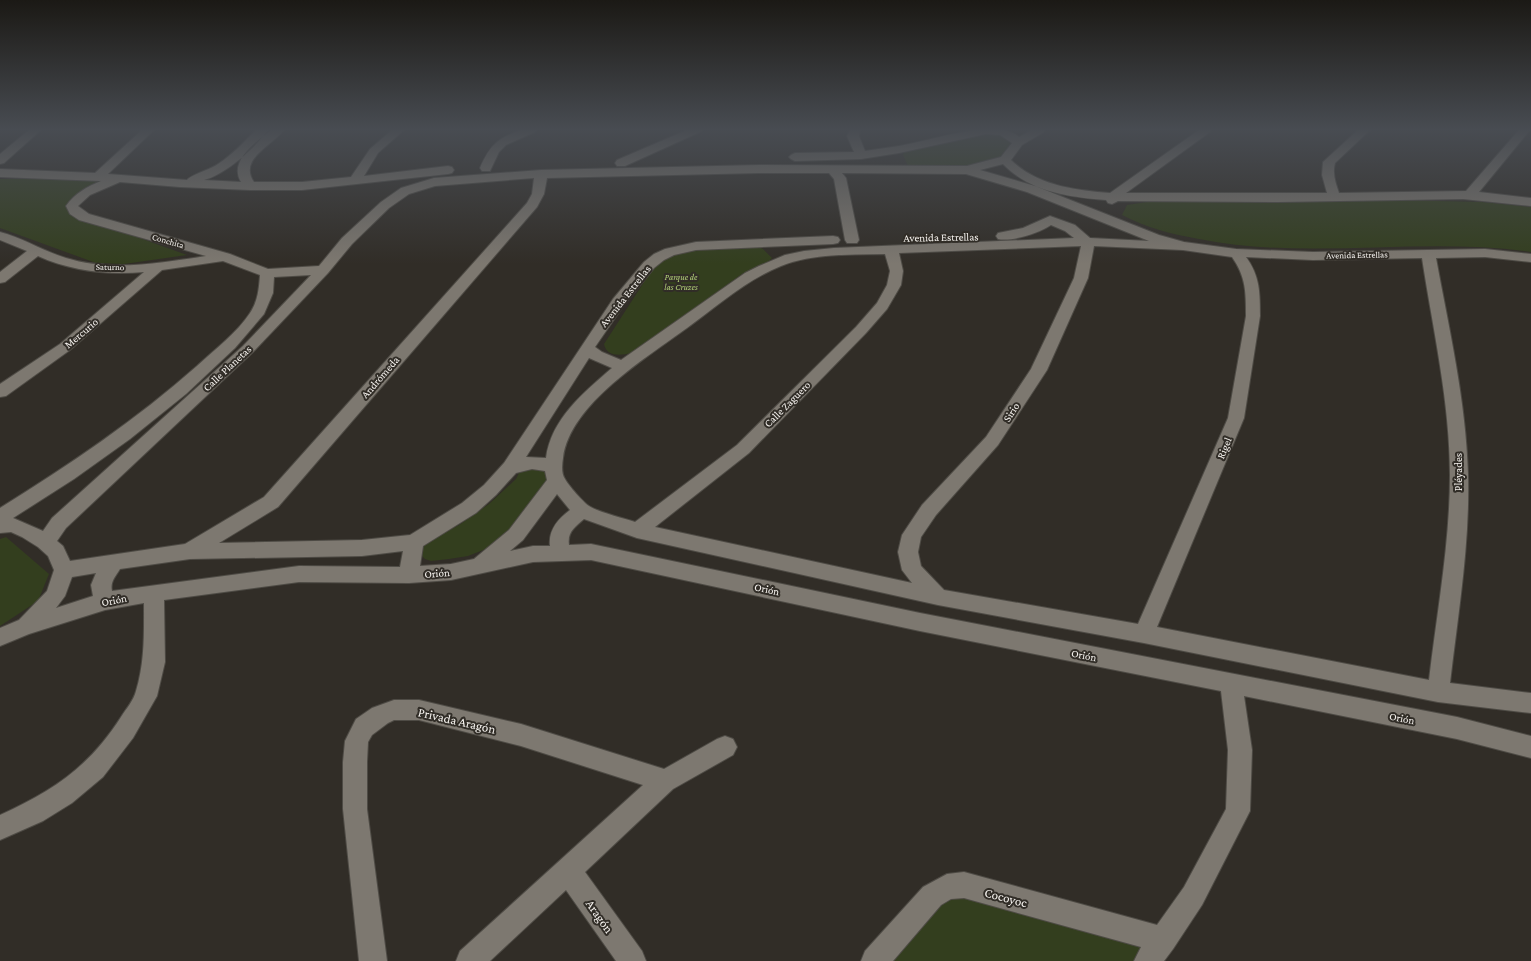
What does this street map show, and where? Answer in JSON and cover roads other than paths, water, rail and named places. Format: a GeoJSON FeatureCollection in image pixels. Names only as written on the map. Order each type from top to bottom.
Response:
{"type":"FeatureCollection","features":[{"type":"Feature","properties":{"kind":"street"},"geometry":{"type":"LineString","coordinates":[[28,175],[119,178],[180,183],[250,186],[302,186],[398,175]]}},
{"type":"Feature","properties":{"kind":"street"},"geometry":{"type":"LineString","coordinates":[[180,183],[209,175]]}},
{"type":"Feature","properties":{"kind":"street"},"geometry":{"type":"LineString","coordinates":[[244,175],[250,186]]}},
{"type":"Feature","properties":{"kind":"street"},"geometry":{"type":"LineString","coordinates":[[354,181],[358,175]]}},
{"type":"Feature","properties":{"kind":"street","name":"Calle Planetas"},"geometry":{"type":"LineString","coordinates":[[45,542],[58,523],[248,348],[323,270],[346,242],[376,213],[405,191],[434,182],[530,175]]}},
{"type":"Feature","properties":{"kind":"street","name":"Andrómeda"},"geometry":{"type":"LineString","coordinates":[[190,551],[255,514],[271,502],[533,204],[538,194],[541,175]]}},
{"type":"Feature","properties":{"kind":"street"},"geometry":{"type":"LineString","coordinates":[[837,175],[840,178],[852,240]]}},
{"type":"Feature","properties":{"kind":"street","name":"Avenida Estrellas"},"geometry":{"type":"LineString","coordinates":[[985,175],[1011,182],[1051,199],[1154,238],[1183,246]]}},
{"type":"Feature","properties":{"kind":"street"},"geometry":{"type":"LineString","coordinates":[[1022,175],[1042,185],[1076,194],[1113,197],[1279,198],[1470,195],[1531,202]]}},
{"type":"Feature","properties":{"kind":"street"},"geometry":{"type":"LineString","coordinates":[[1112,222],[1110,214],[1113,197],[1144,175]]}},
{"type":"Feature","properties":{"kind":"street"},"geometry":{"type":"LineString","coordinates":[[1328,175],[1334,197]]}},
{"type":"Feature","properties":{"kind":"street"},"geometry":{"type":"LineString","coordinates":[[1470,195],[1487,175]]}},
{"type":"Feature","properties":{"kind":"street"},"geometry":{"type":"LineString","coordinates":[[382,177],[405,191]]}},
{"type":"Feature","properties":{"kind":"street","name":"Conchita"},"geometry":{"type":"LineString","coordinates":[[119,178],[82,195],[72,206],[75,212],[84,217],[225,257],[267,273],[323,270]]}},
{"type":"Feature","properties":{"kind":"street"},"geometry":{"type":"LineString","coordinates":[[1051,199],[1050,220],[1070,228],[1086,242]]}},
{"type":"Feature","properties":{"kind":"street","name":"Avenida Estrellas"},"geometry":{"type":"LineString","coordinates":[[414,542],[469,508],[490,490],[510,468],[618,302],[649,265],[659,257],[670,252],[696,246],[1002,236],[1032,230],[1050,220]]}},
{"type":"Feature","properties":{"kind":"street","name":"Saturno"},"geometry":{"type":"LineString","coordinates":[[0,236],[63,261],[92,267],[157,268],[225,257]]}},
{"type":"Feature","properties":{"kind":"street","name":"Avenida Estrellas"},"geometry":{"type":"LineString","coordinates":[[477,567],[516,535],[554,474],[555,453],[562,432],[591,394],[624,367],[752,274],[778,261],[822,252],[1086,242],[1183,246],[1236,253],[1313,256],[1485,253],[1531,258]]}},
{"type":"Feature","properties":{"kind":"street","name":"Sirio"},"geometry":{"type":"LineString","coordinates":[[938,596],[912,570],[908,552],[912,535],[928,510],[992,441],[1039,370],[1081,278],[1088,248],[1086,242]]}},
{"type":"Feature","properties":{"kind":"street"},"geometry":{"type":"LineString","coordinates":[[765,244],[778,261]]}},
{"type":"Feature","properties":{"kind":"street","name":"Calle Zaguero"},"geometry":{"type":"LineString","coordinates":[[637,532],[743,449],[861,330],[894,287],[896,269],[891,250]]}},
{"type":"Feature","properties":{"kind":"street"},"geometry":{"type":"LineString","coordinates":[[0,279],[36,251]]}},
{"type":"Feature","properties":{"kind":"street","name":"Rigel"},"geometry":{"type":"LineString","coordinates":[[1144,634],[1236,418],[1253,316],[1253,299],[1250,275],[1247,268],[1236,253]]}},
{"type":"Feature","properties":{"kind":"street","name":"Pléyades"},"geometry":{"type":"LineString","coordinates":[[1428,254],[1456,417],[1459,475],[1456,543],[1438,692]]}},
{"type":"Feature","properties":{"kind":"street","name":"Mercurio"},"geometry":{"type":"LineString","coordinates":[[0,392],[64,347],[157,268]]}},
{"type":"Feature","properties":{"kind":"street","name":"Calle Planetas"},"geometry":{"type":"LineString","coordinates":[[0,517],[68,474],[124,435],[180,390],[230,345],[257,314],[266,293],[267,273]]}},
{"type":"Feature","properties":{"kind":"street"},"geometry":{"type":"LineString","coordinates":[[587,348],[596,356],[624,367]]}},
{"type":"Feature","properties":{"kind":"street"},"geometry":{"type":"LineString","coordinates":[[510,468],[525,462],[542,463],[554,474],[582,511],[637,532],[938,596],[1144,634],[1438,692],[1531,703]]}},
{"type":"Feature","properties":{"kind":"street"},"geometry":{"type":"LineString","coordinates":[[563,553],[559,546],[558,538],[562,529],[582,511]]}},
{"type":"Feature","properties":{"kind":"street"},"geometry":{"type":"LineString","coordinates":[[0,526],[12,525],[29,532],[45,542],[56,551],[64,570],[55,596],[24,627]]}},
{"type":"Feature","properties":{"kind":"street"},"geometry":{"type":"LineString","coordinates":[[64,570],[190,551],[362,548],[414,542],[409,575]]}},
{"type":"Feature","properties":{"kind":"street","name":"Orión"},"geometry":{"type":"LineString","coordinates":[[0,637],[24,627],[105,601],[299,574],[409,575],[451,572],[533,554],[591,552],[920,622],[1457,728],[1531,747]]}},
{"type":"Feature","properties":{"kind":"street"},"geometry":{"type":"LineString","coordinates":[[105,601],[100,592],[100,584],[105,574],[114,563]]}},
{"type":"Feature","properties":{"kind":"street"},"geometry":{"type":"LineString","coordinates":[[0,828],[34,812],[63,795],[95,769],[125,730],[146,696],[154,662],[154,594]]}},
{"type":"Feature","properties":{"kind":"street"},"geometry":{"type":"LineString","coordinates":[[1148,961],[1194,896],[1238,811],[1240,750],[1230,684]]}},
{"type":"Feature","properties":{"kind":"street","name":"Privada Aragón"},"geometry":{"type":"LineString","coordinates":[[373,961],[355,809],[355,762],[357,741],[364,727],[380,715],[394,710],[419,710],[521,735],[665,781]]}},
{"type":"Feature","properties":{"kind":"street"},"geometry":{"type":"LineString","coordinates":[[470,961],[665,781],[725,747]]}},
{"type":"Feature","properties":{"kind":"street","name":"Aragón"},"geometry":{"type":"LineString","coordinates":[[568,871],[632,961]]}},
{"type":"Feature","properties":{"kind":"street","name":"Cocoyoc"},"geometry":{"type":"LineString","coordinates":[[875,961],[932,896],[947,887],[964,885],[1164,940]]}},
{"type":"Feature","properties":{"kind":"park label","name":"Parque de las Cruzes"},"geometry":{"type":"Point","coordinates":[681,282]}}]}
